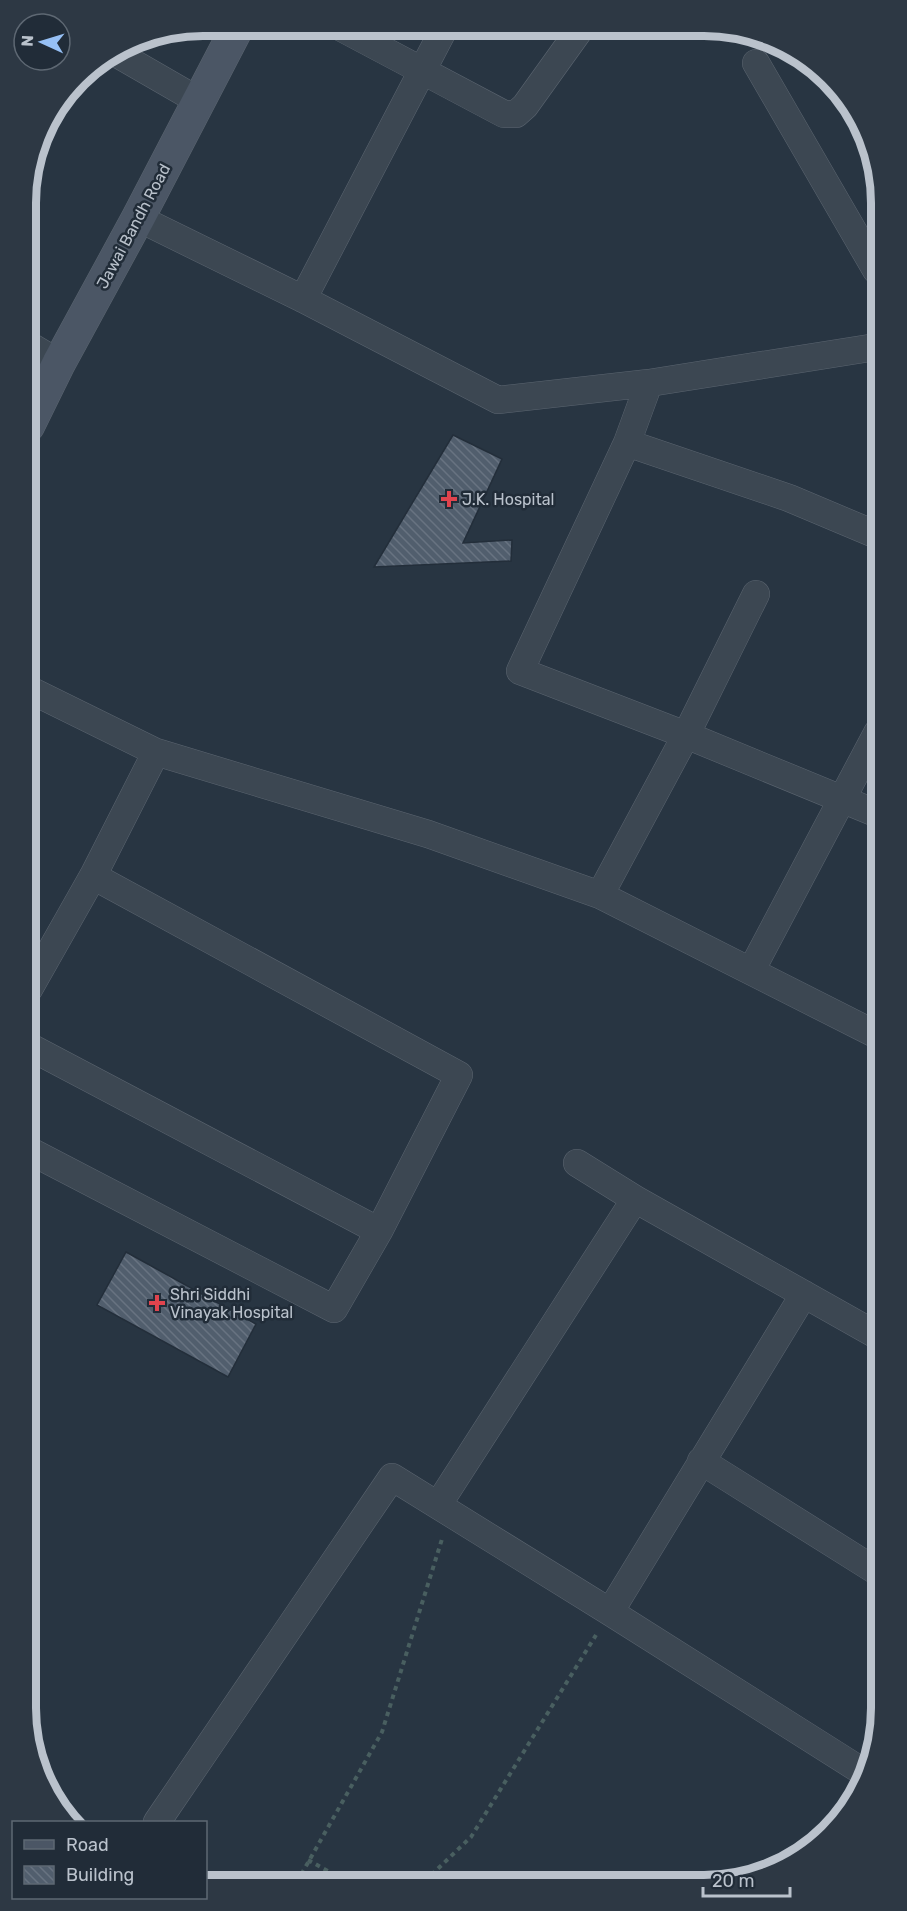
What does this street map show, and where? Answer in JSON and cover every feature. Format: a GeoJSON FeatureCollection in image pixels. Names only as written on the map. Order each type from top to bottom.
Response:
{"type":"FeatureCollection","features":[{"type":"Feature","properties":{"kind":"street","name":"Jawai Bandh Road"},"geometry":{"type":"LineString","coordinates":[[36,410],[233,36]]}},
{"type":"Feature","properties":{"kind":"street"},"geometry":{"type":"LineString","coordinates":[[356,36],[504,114],[516,114],[525,106],[575,36]]}},
{"type":"Feature","properties":{"kind":"street"},"geometry":{"type":"LineString","coordinates":[[303,298],[440,36]]}},
{"type":"Feature","properties":{"kind":"street"},"geometry":{"type":"LineString","coordinates":[[122,57],[199,101]]}},
{"type":"Feature","properties":{"kind":"street"},"geometry":{"type":"LineString","coordinates":[[756,63],[871,261]]}},
{"type":"Feature","properties":{"kind":"street"},"geometry":{"type":"LineString","coordinates":[[138,218],[303,298],[498,400],[649,383],[871,347]]}},
{"type":"Feature","properties":{"kind":"street"},"geometry":{"type":"LineString","coordinates":[[36,349],[59,363]]}},
{"type":"Feature","properties":{"kind":"street"},"geometry":{"type":"LineString","coordinates":[[649,383],[627,443],[520,672],[686,735],[871,811]]}},
{"type":"Feature","properties":{"kind":"street"},"geometry":{"type":"LineString","coordinates":[[627,443],[789,498],[871,532]]}},
{"type":"Feature","properties":{"kind":"street"},"geometry":{"type":"LineString","coordinates":[[600,895],[686,735],[756,594]]}},
{"type":"Feature","properties":{"kind":"street"},"geometry":{"type":"LineString","coordinates":[[36,693],[156,752],[428,834],[600,895],[871,1031]]}},
{"type":"Feature","properties":{"kind":"street"},"geometry":{"type":"LineString","coordinates":[[751,971],[871,747]]}},
{"type":"Feature","properties":{"kind":"street"},"geometry":{"type":"LineString","coordinates":[[36,977],[93,876],[156,752]]}},
{"type":"Feature","properties":{"kind":"street"},"geometry":{"type":"LineString","coordinates":[[36,1154],[334,1309],[379,1231],[459,1075],[93,876]]}},
{"type":"Feature","properties":{"kind":"street"},"geometry":{"type":"LineString","coordinates":[[36,1050],[379,1231]]}},
{"type":"Feature","properties":{"kind":"street"},"geometry":{"type":"LineString","coordinates":[[577,1163],[634,1199],[871,1332]]}},
{"type":"Feature","properties":{"kind":"street"},"geometry":{"type":"LineString","coordinates":[[444,1509],[634,1199]]}},
{"type":"Feature","properties":{"kind":"street"},"geometry":{"type":"LineString","coordinates":[[610,1612],[804,1294]]}},
{"type":"Feature","properties":{"kind":"street"},"geometry":{"type":"LineString","coordinates":[[701,1461],[871,1568]]}},
{"type":"Feature","properties":{"kind":"street"},"geometry":{"type":"LineString","coordinates":[[158,1821],[392,1477],[859,1769]]}},
{"type":"Feature","properties":{"kind":"path"},"geometry":{"type":"LineString","coordinates":[[300,1875],[382,1732],[444,1509]]}},
{"type":"Feature","properties":{"kind":"path"},"geometry":{"type":"LineString","coordinates":[[431,1875],[471,1837],[610,1612]]}},
{"type":"Feature","properties":{"kind":"path"},"geometry":{"type":"LineString","coordinates":[[308,1860],[335,1875]]}},
{"type":"Feature","properties":{"kind":"building"},"geometry":{"type":"Polygon","coordinates":[[[453,435],[502,459],[463,543],[512,540],[511,561],[374,567],[453,435]]]}},
{"type":"Feature","properties":{"kind":"building"},"geometry":{"type":"Polygon","coordinates":[[[126,1252],[256,1324],[228,1377],[97,1305],[126,1252]]]}},
{"type":"Feature","properties":{"kind":"place","name":"J.K. Hospital"},"geometry":{"type":"Point","coordinates":[449,499]}},
{"type":"Feature","properties":{"kind":"place","name":"Shri Siddhi Vinayak Hospital"},"geometry":{"type":"Point","coordinates":[157,1303]}}]}
